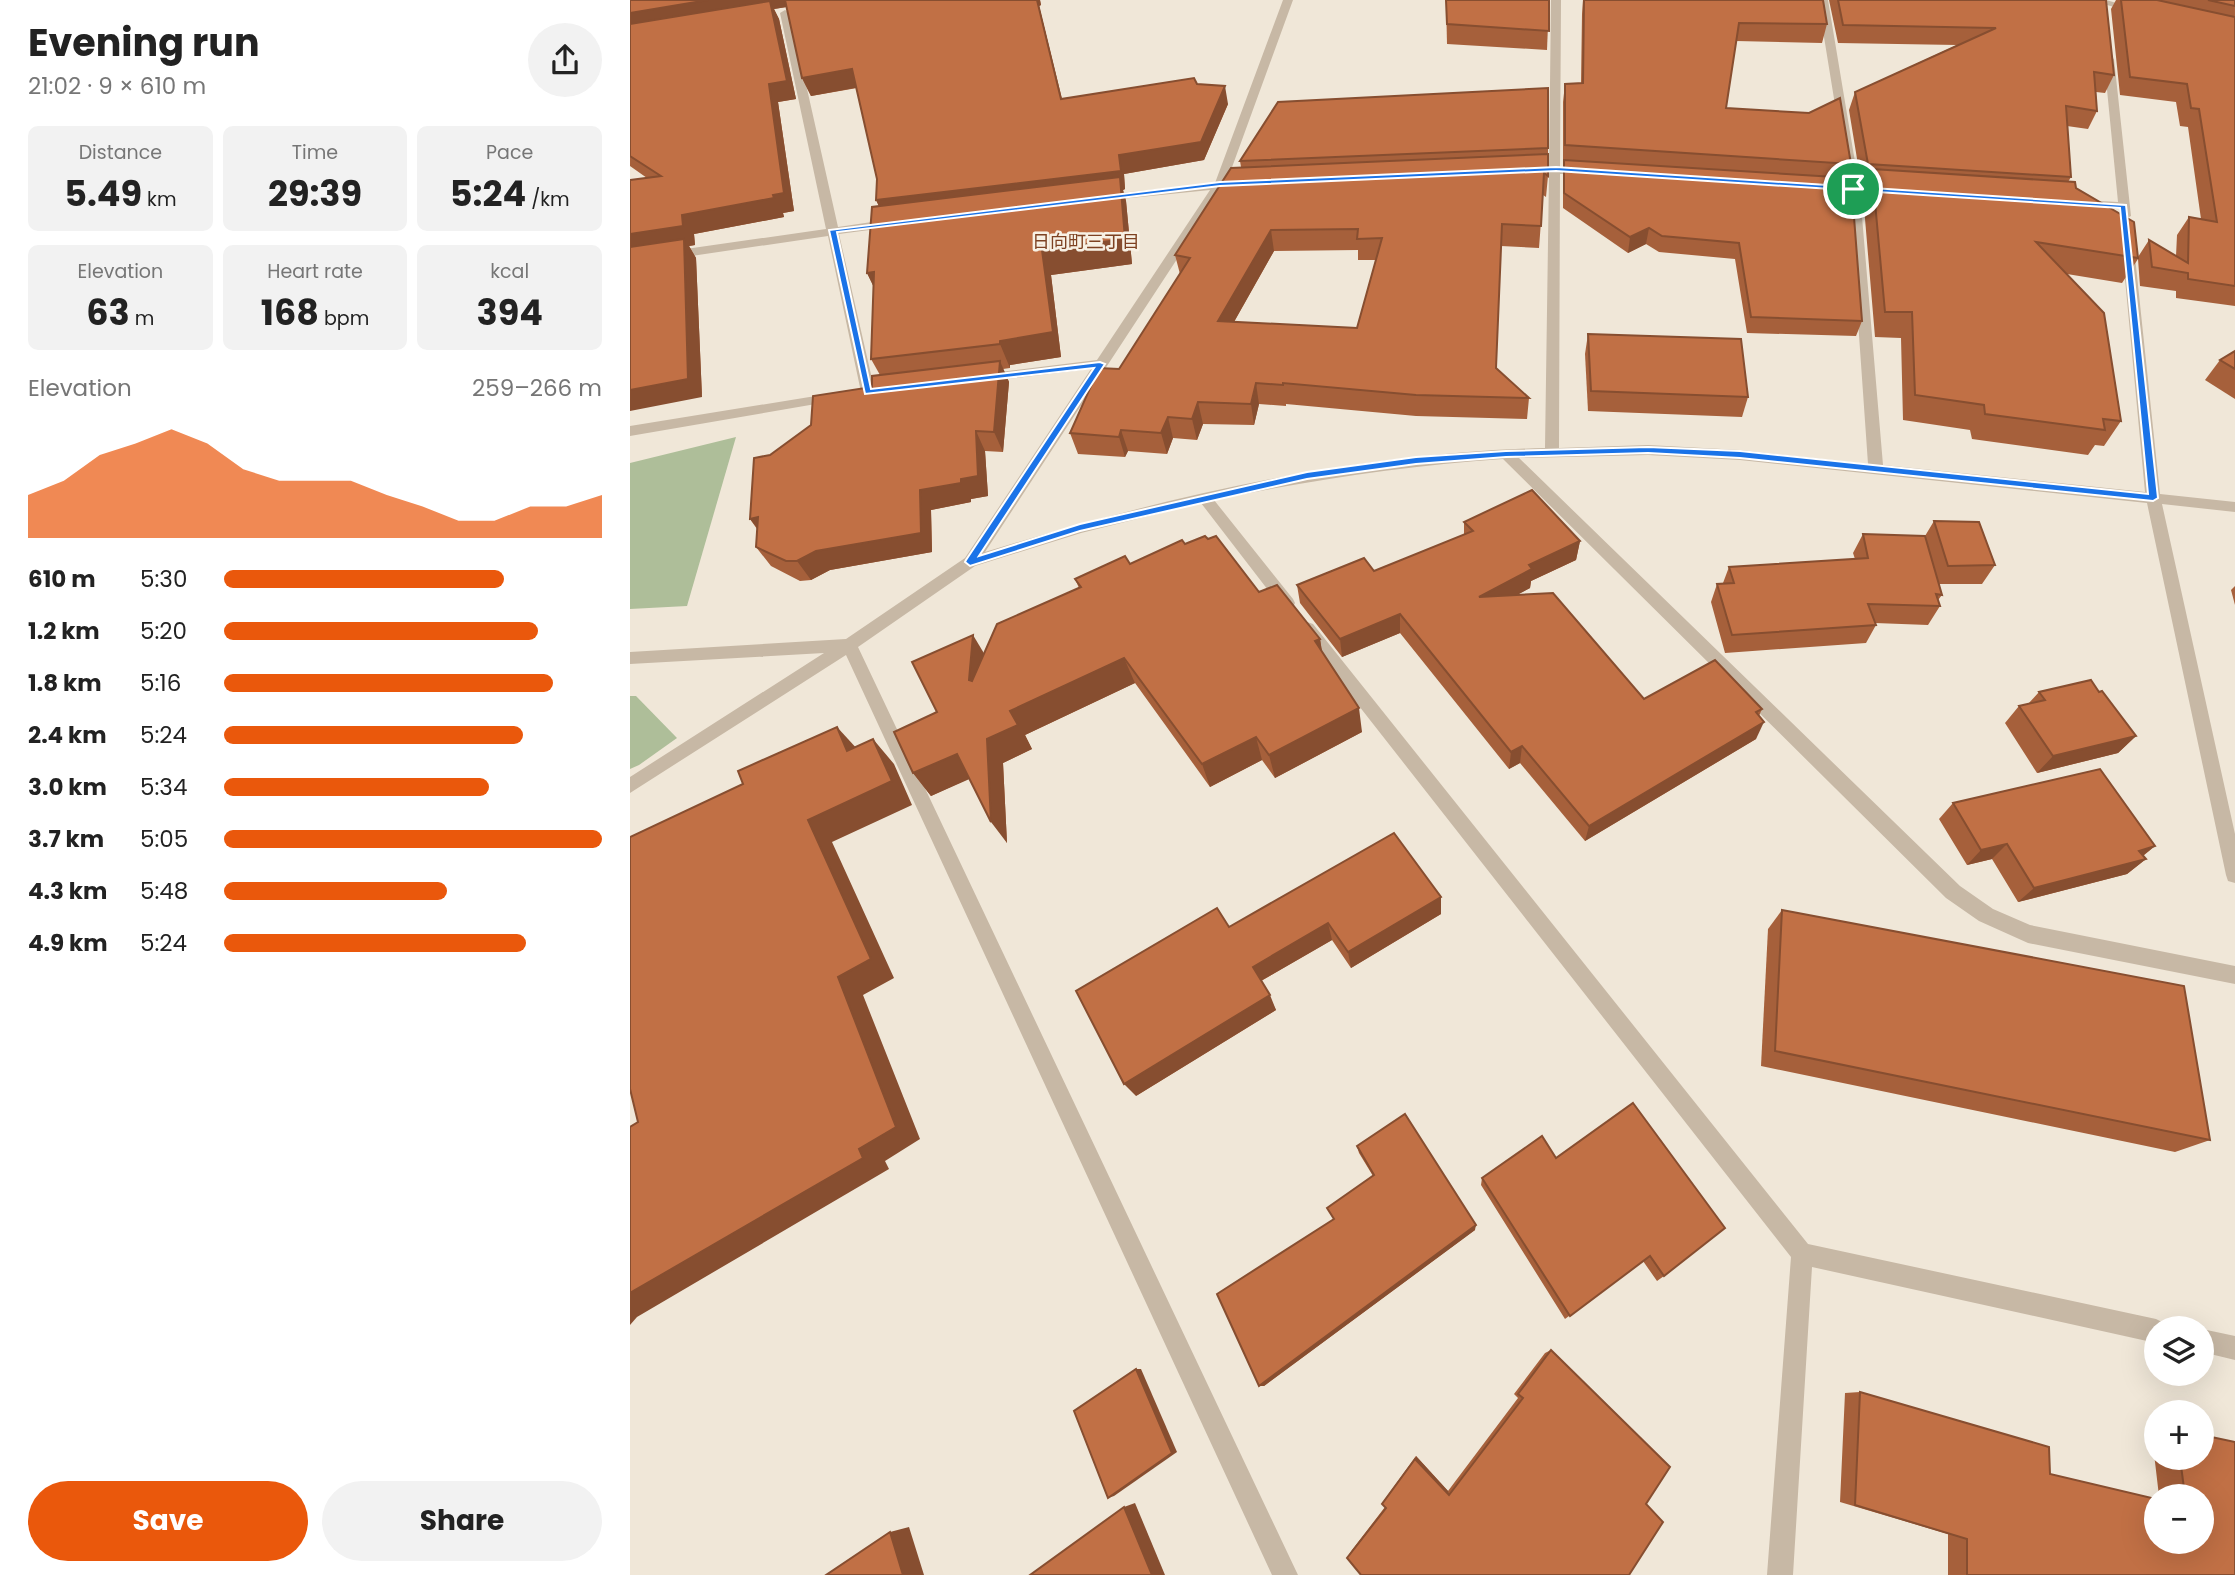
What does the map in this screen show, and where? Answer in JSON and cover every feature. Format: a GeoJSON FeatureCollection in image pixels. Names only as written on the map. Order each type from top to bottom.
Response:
{"type":"FeatureCollection","features":[{"type":"Feature","properties":{"kind":"street"},"geometry":{"type":"LineString","coordinates":[[970,562],[1220,184],[1288,0]]}},
{"type":"Feature","properties":{"kind":"street"},"geometry":{"type":"LineString","coordinates":[[1552,453],[1556,0]]}},
{"type":"Feature","properties":{"kind":"street"},"geometry":{"type":"LineString","coordinates":[[1823,0],[1853,189],[1876,469]]}},
{"type":"Feature","properties":{"kind":"street"},"geometry":{"type":"LineString","coordinates":[[2101,4],[2143,11]]}},
{"type":"Feature","properties":{"kind":"street"},"geometry":{"type":"LineString","coordinates":[[630,431],[875,391],[832,230],[791,12],[772,15]]}},
{"type":"Feature","properties":{"kind":"street"},"geometry":{"type":"LineString","coordinates":[[2107,43],[2153,498],[2235,875]]}},
{"type":"Feature","properties":{"kind":"street"},"geometry":{"type":"LineString","coordinates":[[1515,171],[1556,169],[1596,172]]}},
{"type":"Feature","properties":{"kind":"street"},"geometry":{"type":"LineString","coordinates":[[1081,201],[1220,184],[1260,182]]}},
{"type":"Feature","properties":{"kind":"street"},"geometry":{"type":"LineString","coordinates":[[1813,186],[1894,191]]}},
{"type":"Feature","properties":{"kind":"street"},"geometry":{"type":"LineString","coordinates":[[2070,203],[2124,206]]}},
{"type":"Feature","properties":{"kind":"street"},"geometry":{"type":"LineString","coordinates":[[630,261],[902,222]]}},
{"type":"Feature","properties":{"kind":"street"},"geometry":{"type":"LineString","coordinates":[[964,380],[1100,364]]}},
{"type":"Feature","properties":{"kind":"street"},"geometry":{"type":"LineString","coordinates":[[630,786],[849,645],[970,562],[1080,528],[1204,497],[1307,476],[1416,460],[1506,454],[1648,450],[1727,454],[2235,507]]}},
{"type":"Feature","properties":{"kind":"street"},"geometry":{"type":"LineString","coordinates":[[1506,454],[1953,892],[1986,915],[2028,934],[2235,975]]}},
{"type":"Feature","properties":{"kind":"street"},"geometry":{"type":"LineString","coordinates":[[1204,497],[1802,1254],[2144,1328]]}},
{"type":"Feature","properties":{"kind":"street"},"geometry":{"type":"LineString","coordinates":[[630,658],[849,645]]}},
{"type":"Feature","properties":{"kind":"street"},"geometry":{"type":"LineString","coordinates":[[849,645],[1285,1575]]}},
{"type":"Feature","properties":{"kind":"street"},"geometry":{"type":"LineString","coordinates":[[1780,1575],[1802,1254]]}},
{"type":"Feature","properties":{"kind":"street"},"geometry":{"type":"LineString","coordinates":[[2214,1344],[2235,1348]]}},
{"type":"Feature","properties":{"kind":"green space"},"geometry":{"type":"Polygon","coordinates":[[[736,437],[687,606],[630,609],[630,463],[736,437]]]}},
{"type":"Feature","properties":{"kind":"green space"},"geometry":{"type":"Polygon","coordinates":[[[630,696],[636,696],[677,738],[630,769],[630,696]]]}},
{"type":"Feature","properties":{"kind":"building"},"geometry":{"type":"Polygon","coordinates":[[[630,0],[708,0],[630,13],[630,0]]]}},
{"type":"Feature","properties":{"kind":"building"},"geometry":{"type":"Polygon","coordinates":[[[785,0],[1037,0],[1061,99],[1194,78],[1197,84],[1225,86],[1201,142],[1119,155],[1121,171],[876,200],[877,179],[852,69],[802,78],[785,0]]]}},
{"type":"Feature","properties":{"kind":"building"},"geometry":{"type":"Polygon","coordinates":[[[1446,0],[1549,0],[1549,31],[1447,24],[1446,0]]]}},
{"type":"Feature","properties":{"kind":"building"},"geometry":{"type":"Polygon","coordinates":[[[1584,0],[1823,0],[1827,24],[1739,23],[1726,108],[1809,113],[1840,98],[1851,164],[1565,145],[1565,84],[1583,83],[1584,0]]]}},
{"type":"Feature","properties":{"kind":"building"},"geometry":{"type":"Polygon","coordinates":[[[1838,0],[2106,0],[2114,75],[2094,72],[2097,111],[2066,106],[2071,177],[1868,164],[1855,92],[1996,28],[1843,25],[1838,0]]]}},
{"type":"Feature","properties":{"kind":"building"},"geometry":{"type":"Polygon","coordinates":[[[2121,0],[2157,0],[2235,17],[2235,286],[2188,279],[2188,273],[2152,267],[2149,240],[2188,263],[2189,217],[2217,222],[2199,109],[2191,108],[2187,84],[2130,77],[2121,0]]]}},
{"type":"Feature","properties":{"kind":"building"},"geometry":{"type":"Polygon","coordinates":[[[2208,0],[2235,0],[2235,6],[2208,0]]]}},
{"type":"Feature","properties":{"kind":"building"},"geometry":{"type":"Polygon","coordinates":[[[770,1],[787,81],[769,84],[784,193],[773,195],[774,198],[682,215],[683,226],[630,234],[630,180],[661,176],[630,156],[630,24],[770,1]]]}},
{"type":"Feature","properties":{"kind":"building"},"geometry":{"type":"Polygon","coordinates":[[[1548,88],[1548,148],[1240,161],[1278,102],[1548,88]]]}},
{"type":"Feature","properties":{"kind":"building"},"geometry":{"type":"Polygon","coordinates":[[[1548,154],[1548,176],[1544,173],[1541,226],[1502,224],[1496,368],[1529,398],[1416,395],[1256,383],[1251,404],[1198,402],[1192,419],[1168,417],[1161,433],[1121,430],[1119,437],[1070,433],[1099,368],[1119,369],[1190,258],[1175,255],[1231,168],[1548,154]],[[1358,229],[1271,230],[1218,321],[1357,328],[1382,238],[1357,239],[1358,229]]]}},
{"type":"Feature","properties":{"kind":"building"},"geometry":{"type":"Polygon","coordinates":[[[1564,160],[1851,178],[1862,321],[1751,317],[1739,243],[1662,236],[1649,228],[1630,237],[1564,193],[1564,160]]]}},
{"type":"Feature","properties":{"kind":"building"},"geometry":{"type":"Polygon","coordinates":[[[1872,169],[2075,182],[2076,188],[2134,222],[2138,258],[2036,242],[2104,313],[2121,421],[2103,419],[2105,430],[1985,414],[1984,405],[1915,395],[1912,312],[1885,312],[1872,169]]]}},
{"type":"Feature","properties":{"kind":"building"},"geometry":{"type":"Polygon","coordinates":[[[1120,177],[1125,239],[1042,250],[1053,332],[1000,341],[1000,344],[871,359],[874,272],[867,273],[872,207],[1120,177]]]}},
{"type":"Feature","properties":{"kind":"building"},"geometry":{"type":"Polygon","coordinates":[[[684,239],[688,379],[630,390],[630,247],[684,239]]]}},
{"type":"Feature","properties":{"kind":"building"},"geometry":{"type":"Polygon","coordinates":[[[1588,334],[1741,339],[1748,397],[1591,391],[1588,334]]]}},
{"type":"Feature","properties":{"kind":"building"},"geometry":{"type":"Polygon","coordinates":[[[2235,351],[2235,369],[2220,360],[2235,351]]]}},
{"type":"Feature","properties":{"kind":"building"},"geometry":{"type":"Polygon","coordinates":[[[1000,361],[994,432],[976,431],[978,476],[961,479],[961,483],[920,490],[921,533],[816,551],[797,561],[786,561],[756,547],[758,517],[750,519],[754,458],[770,455],[811,425],[813,396],[872,387],[872,376],[1000,361]]]}},
{"type":"Feature","properties":{"kind":"building"},"geometry":{"type":"Polygon","coordinates":[[[1532,490],[1580,541],[1529,565],[1532,569],[1479,597],[1553,593],[1644,699],[1715,660],[1762,709],[1756,712],[1764,722],[1589,826],[1522,746],[1511,752],[1400,614],[1340,639],[1297,585],[1364,558],[1374,571],[1473,531],[1464,522],[1532,490]]]}},
{"type":"Feature","properties":{"kind":"building"},"geometry":{"type":"Polygon","coordinates":[[[1934,521],[1979,522],[1995,565],[1948,566],[1934,521]]]}},
{"type":"Feature","properties":{"kind":"building"},"geometry":{"type":"Polygon","coordinates":[[[1863,534],[1925,536],[1942,595],[1936,594],[1940,606],[1868,604],[1876,625],[1732,635],[1717,584],[1734,583],[1729,567],[1868,558],[1863,534]]]}},
{"type":"Feature","properties":{"kind":"building"},"geometry":{"type":"Polygon","coordinates":[[[1205,536],[1208,539],[1216,536],[1259,592],[1277,585],[1320,639],[1315,641],[1359,708],[1269,755],[1256,737],[1202,764],[1124,658],[1010,711],[1018,725],[987,739],[991,822],[957,754],[913,773],[894,732],[937,712],[912,662],[973,635],[969,680],[972,681],[997,624],[1081,587],[1075,579],[1125,556],[1130,564],[1182,540],[1185,544],[1205,536]]]}},
{"type":"Feature","properties":{"kind":"building"},"geometry":{"type":"Polygon","coordinates":[[[2091,680],[2136,736],[2053,756],[2019,706],[2045,700],[2039,692],[2091,680]]]}},
{"type":"Feature","properties":{"kind":"building"},"geometry":{"type":"Polygon","coordinates":[[[837,727],[847,751],[873,739],[892,781],[808,820],[871,959],[838,977],[896,1127],[859,1149],[863,1158],[630,1293],[630,1127],[638,1122],[630,1089],[630,837],[743,784],[738,771],[837,727]]]}},
{"type":"Feature","properties":{"kind":"building"},"geometry":{"type":"Polygon","coordinates":[[[2100,769],[2155,846],[2139,851],[2146,859],[2034,888],[2007,844],[1981,850],[1953,803],[2100,769]]]}},
{"type":"Feature","properties":{"kind":"building"},"geometry":{"type":"Polygon","coordinates":[[[1394,833],[1441,897],[1348,952],[1328,923],[1253,967],[1270,995],[1124,1084],[1076,991],[1217,908],[1229,927],[1394,833]]]}},
{"type":"Feature","properties":{"kind":"building"},"geometry":{"type":"Polygon","coordinates":[[[1782,910],[2184,986],[2210,1140],[1775,1051],[1782,910]]]}},
{"type":"Feature","properties":{"kind":"building"},"geometry":{"type":"Polygon","coordinates":[[[1633,1103],[1725,1228],[1664,1276],[1650,1256],[1570,1316],[1482,1178],[1542,1136],[1556,1158],[1633,1103]]]}},
{"type":"Feature","properties":{"kind":"building"},"geometry":{"type":"Polygon","coordinates":[[[1405,1114],[1476,1225],[1259,1386],[1217,1294],[1334,1219],[1327,1208],[1374,1175],[1357,1146],[1405,1114]]]}},
{"type":"Feature","properties":{"kind":"building"},"geometry":{"type":"Polygon","coordinates":[[[1551,1350],[1670,1467],[1646,1504],[1663,1522],[1629,1575],[1361,1575],[1347,1558],[1386,1508],[1382,1504],[1415,1459],[1449,1495],[1523,1398],[1518,1394],[1551,1350]]]}},
{"type":"Feature","properties":{"kind":"building"},"geometry":{"type":"Polygon","coordinates":[[[1136,1369],[1172,1453],[1108,1498],[1074,1411],[1136,1369]]]}},
{"type":"Feature","properties":{"kind":"building"},"geometry":{"type":"Polygon","coordinates":[[[1860,1392],[2049,1447],[2050,1474],[2144,1496],[2144,1554],[2214,1554],[2214,1484],[2183,1484],[2182,1470],[2214,1470],[2214,1438],[2235,1442],[2235,1575],[1967,1575],[1967,1539],[1855,1505],[1860,1392]]]}},
{"type":"Feature","properties":{"kind":"building"},"geometry":{"type":"Polygon","coordinates":[[[1124,1507],[1152,1575],[1030,1575],[1124,1507]]]}},
{"type":"Feature","properties":{"kind":"building"},"geometry":{"type":"Polygon","coordinates":[[[890,1532],[903,1575],[826,1575],[890,1532]]]}},
{"type":"Feature","properties":{"kind":"district","name":"日向町三丁目"},"geometry":{"type":"Point","coordinates":[1086,242]}},
{"type":"Feature","properties":{"kind":"route"},"geometry":{"type":"LineString","coordinates":[[1556,169],[1853,189],[2124,206],[2153,498],[1740,455],[1648,450],[1506,454],[1416,460],[1307,476],[1204,497],[1080,528],[970,562],[1100,364],[868,392],[832,230],[1220,184],[1556,169]]}}]}
